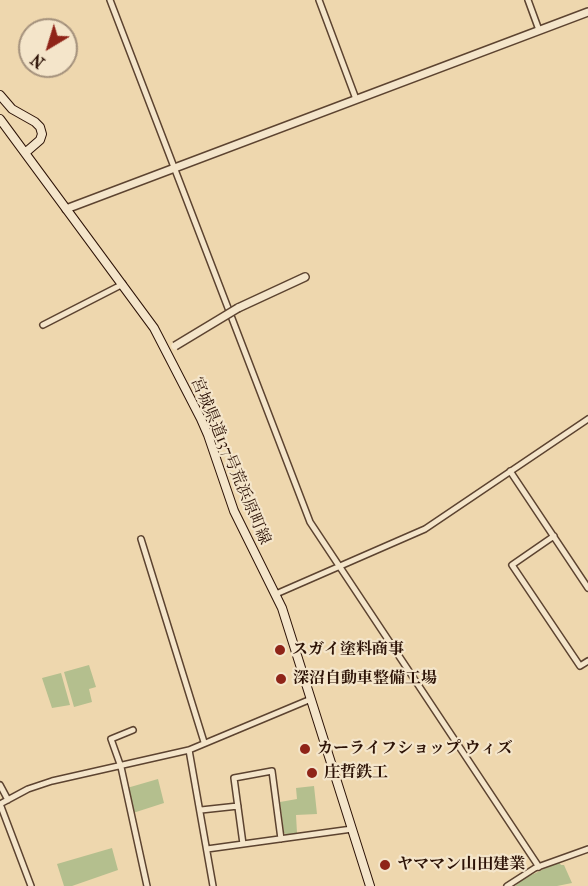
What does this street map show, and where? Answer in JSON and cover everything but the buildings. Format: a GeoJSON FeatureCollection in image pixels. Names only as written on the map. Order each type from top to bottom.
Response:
{"type":"FeatureCollection","features":[{"type":"Feature","properties":{"kind":"main road"},"geometry":{"type":"LineString","coordinates":[[0,95],[12,109],[35,122],[41,130],[42,134],[38,142],[25,153]]}},
{"type":"Feature","properties":{"kind":"main road","name":"宮城県道137号荒浜原町線"},"geometry":{"type":"LineString","coordinates":[[0,119],[154,328],[208,435],[234,511],[282,608],[370,886]]}},
{"type":"Feature","properties":{"kind":"street"},"geometry":{"type":"LineString","coordinates":[[110,0],[310,522],[539,867]]}},
{"type":"Feature","properties":{"kind":"street"},"geometry":{"type":"LineString","coordinates":[[319,0],[356,99]]}},
{"type":"Feature","properties":{"kind":"street"},"geometry":{"type":"LineString","coordinates":[[528,0],[539,30]]}},
{"type":"Feature","properties":{"kind":"street"},"geometry":{"type":"LineString","coordinates":[[66,209],[588,12]]}},
{"type":"Feature","properties":{"kind":"street"},"geometry":{"type":"LineString","coordinates":[[167,351],[238,308],[305,277]]}},
{"type":"Feature","properties":{"kind":"street"},"geometry":{"type":"LineString","coordinates":[[43,325],[123,284]]}},
{"type":"Feature","properties":{"kind":"street"},"geometry":{"type":"LineString","coordinates":[[276,594],[425,529],[588,419]]}},
{"type":"Feature","properties":{"kind":"street"},"geometry":{"type":"LineString","coordinates":[[510,471],[588,588]]}},
{"type":"Feature","properties":{"kind":"street"},"geometry":{"type":"LineString","coordinates":[[554,536],[512,565],[580,666],[588,661]]}},
{"type":"Feature","properties":{"kind":"street"},"geometry":{"type":"LineString","coordinates":[[141,539],[204,742]]}},
{"type":"Feature","properties":{"kind":"street"},"geometry":{"type":"LineString","coordinates":[[31,886],[0,804],[28,789],[51,781],[189,750],[311,699]]}},
{"type":"Feature","properties":{"kind":"street"},"geometry":{"type":"LineString","coordinates":[[134,730],[111,739],[121,767],[147,886]]}},
{"type":"Feature","properties":{"kind":"street"},"geometry":{"type":"LineString","coordinates":[[189,750],[213,886]]}},
{"type":"Feature","properties":{"kind":"street"},"geometry":{"type":"LineString","coordinates":[[243,844],[234,778],[272,771],[281,839]]}},
{"type":"Feature","properties":{"kind":"street"},"geometry":{"type":"LineString","coordinates":[[0,785],[8,800]]}},
{"type":"Feature","properties":{"kind":"street"},"geometry":{"type":"LineString","coordinates":[[201,810],[238,806]]}},
{"type":"Feature","properties":{"kind":"street"},"geometry":{"type":"LineString","coordinates":[[207,849],[352,829]]}},
{"type":"Feature","properties":{"kind":"street"},"geometry":{"type":"LineString","coordinates":[[507,886],[539,867],[588,849]]}},
{"type":"Feature","properties":{"kind":"green space"},"geometry":{"type":"Polygon","coordinates":[[[89,665],[96,687],[89,689],[92,702],[74,707],[64,672],[89,665]]]}},
{"type":"Feature","properties":{"kind":"green space"},"geometry":{"type":"Polygon","coordinates":[[[61,673],[70,705],[52,708],[42,678],[61,673]]]}},
{"type":"Feature","properties":{"kind":"green space"},"geometry":{"type":"Polygon","coordinates":[[[158,779],[164,803],[133,813],[127,788],[158,779]]]}},
{"type":"Feature","properties":{"kind":"green space"},"geometry":{"type":"Polygon","coordinates":[[[314,786],[317,814],[296,815],[297,833],[287,835],[284,833],[280,802],[297,799],[296,788],[314,786]]]}},
{"type":"Feature","properties":{"kind":"green space"},"geometry":{"type":"Polygon","coordinates":[[[112,848],[118,870],[72,886],[64,886],[57,864],[112,848]]]}},
{"type":"Feature","properties":{"kind":"green space"},"geometry":{"type":"Polygon","coordinates":[[[559,862],[564,865],[572,883],[557,886],[515,886],[525,878],[559,862]]]}},
{"type":"Feature","properties":{"kind":"place","name":"スガイ塗料商事"},"geometry":{"type":"Point","coordinates":[280,650]}},
{"type":"Feature","properties":{"kind":"place","name":"深沼自動車整備工場"},"geometry":{"type":"Point","coordinates":[281,679]}},
{"type":"Feature","properties":{"kind":"place","name":"カーライフショップ ウィズ"},"geometry":{"type":"Point","coordinates":[305,749]}},
{"type":"Feature","properties":{"kind":"place","name":"庄哲鉄工"},"geometry":{"type":"Point","coordinates":[312,773]}},
{"type":"Feature","properties":{"kind":"place","name":"ヤママン山田建業"},"geometry":{"type":"Point","coordinates":[385,865]}}]}
